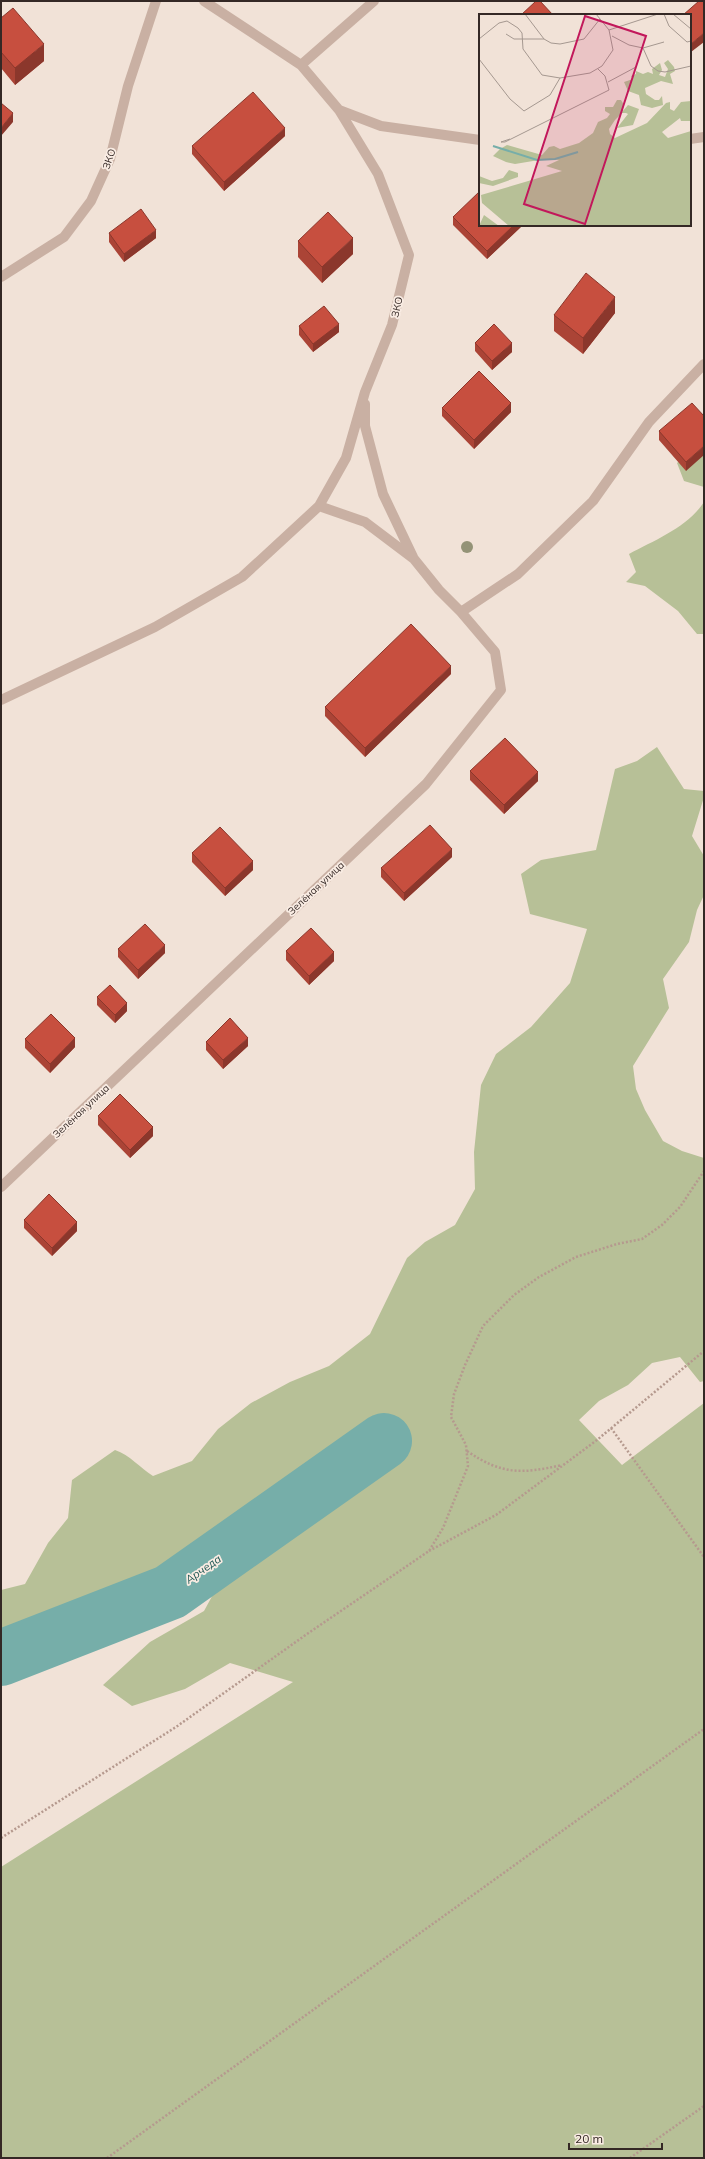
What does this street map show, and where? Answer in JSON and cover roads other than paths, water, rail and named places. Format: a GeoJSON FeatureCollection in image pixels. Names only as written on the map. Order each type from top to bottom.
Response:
{"type":"FeatureCollection","features":[{"type":"Feature","properties":{"kind":"street","name":"ЗКО"},"geometry":{"type":"LineString","coordinates":[[1,276],[64,237],[91,201],[110,159],[128,86],[156,1]]}},
{"type":"Feature","properties":{"kind":"street","name":"ЗКО"},"geometry":{"type":"LineString","coordinates":[[1,700],[155,627],[242,577],[319,506],[346,458],[365,392],[392,325],[409,255],[378,174],[339,110],[301,65],[204,1]]}},
{"type":"Feature","properties":{"kind":"street"},"geometry":{"type":"LineString","coordinates":[[301,65],[374,1]]}},
{"type":"Feature","properties":{"kind":"street","name":"ЗКО"},"geometry":{"type":"LineString","coordinates":[[339,110],[381,126],[479,140]]}},
{"type":"Feature","properties":{"kind":"street"},"geometry":{"type":"LineString","coordinates":[[691,139],[704,137]]}},
{"type":"Feature","properties":{"kind":"street"},"geometry":{"type":"LineString","coordinates":[[461,612],[518,574],[593,501],[649,422],[704,364]]}},
{"type":"Feature","properties":{"kind":"street","name":"Зелёная улица"},"geometry":{"type":"LineString","coordinates":[[1,1187],[426,784],[501,690],[495,652],[461,612],[439,590],[414,559],[383,494],[365,426],[365,392]]}},
{"type":"Feature","properties":{"kind":"street","name":"Зелёная улица"},"geometry":{"type":"LineString","coordinates":[[319,506],[365,522],[414,559]]}},
{"type":"Feature","properties":{"kind":"waterway","name":"Арчеда"},"geometry":{"type":"LineString","coordinates":[[1,1658],[170,1592],[384,1441]]}}]}
